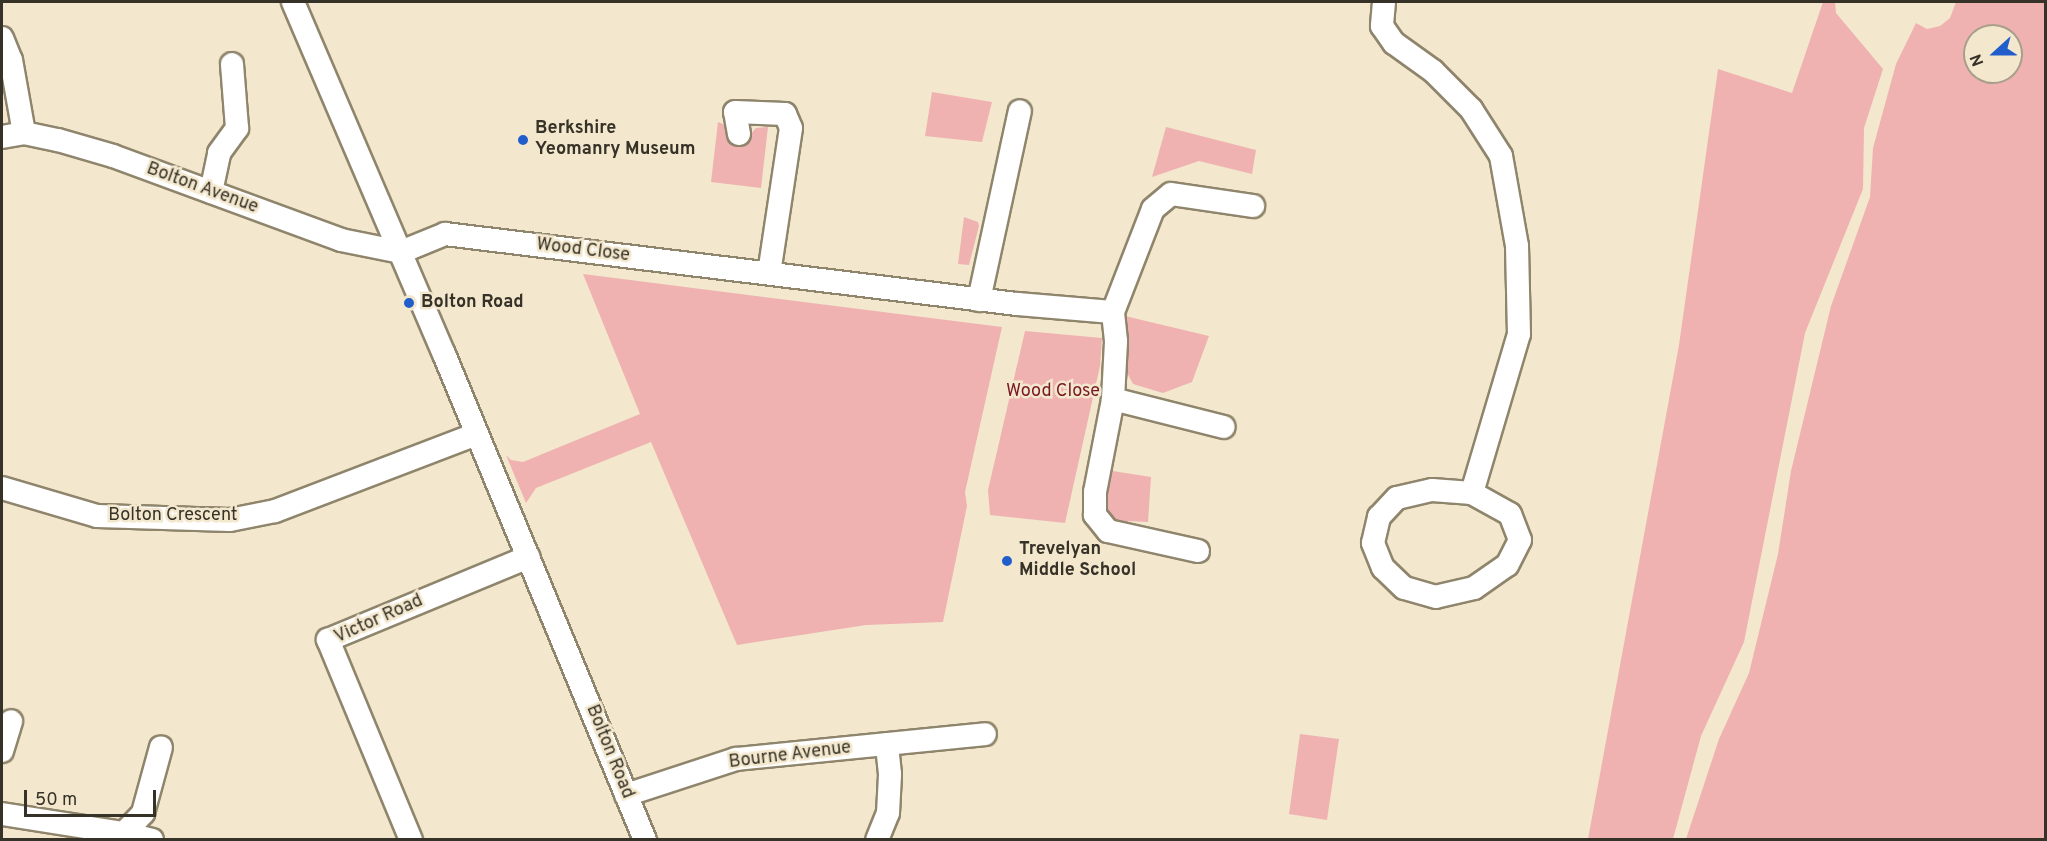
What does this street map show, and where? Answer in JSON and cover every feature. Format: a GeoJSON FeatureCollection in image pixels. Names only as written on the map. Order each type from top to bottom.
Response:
{"type":"FeatureCollection","features":[{"type":"Feature","properties":{"kind":"street","name":"Bolton Road"},"geometry":{"type":"LineString","coordinates":[[293,2],[401,252],[645,840]]}},
{"type":"Feature","properties":{"kind":"street"},"geometry":{"type":"LineString","coordinates":[[1384,2],[1382,26],[1394,43],[1433,71],[1471,109],[1501,156],[1517,246],[1519,334],[1472,493]]}},
{"type":"Feature","properties":{"kind":"street"},"geometry":{"type":"LineString","coordinates":[[2,38],[11,60],[24,133]]}},
{"type":"Feature","properties":{"kind":"street"},"geometry":{"type":"LineString","coordinates":[[211,192],[219,153],[237,128],[232,64]]}},
{"type":"Feature","properties":{"kind":"street"},"geometry":{"type":"LineString","coordinates":[[979,300],[1020,111]]}},
{"type":"Feature","properties":{"kind":"street"},"geometry":{"type":"LineString","coordinates":[[739,134],[735,112],[785,114],[791,128],[769,273]]}},
{"type":"Feature","properties":{"kind":"street","name":"Bolton Avenue"},"geometry":{"type":"LineString","coordinates":[[2,137],[24,133],[58,140],[113,156],[341,240],[401,252]]}},
{"type":"Feature","properties":{"kind":"street"},"geometry":{"type":"LineString","coordinates":[[1197,551],[1107,531],[1095,515],[1095,492],[1113,399],[1116,341],[1113,312],[1153,209],[1171,194],[1253,206]]}},
{"type":"Feature","properties":{"kind":"street","name":"Wood Close"},"geometry":{"type":"LineString","coordinates":[[401,252],[446,234],[979,300],[1113,312]]}},
{"type":"Feature","properties":{"kind":"street"},"geometry":{"type":"LineString","coordinates":[[1113,399],[1224,427]]}},
{"type":"Feature","properties":{"kind":"street","name":"Bolton Crescent"},"geometry":{"type":"LineString","coordinates":[[2,488],[97,516],[230,520],[275,511],[477,434]]}},
{"type":"Feature","properties":{"kind":"street"},"geometry":{"type":"LineString","coordinates":[[1432,490],[1472,493],[1510,514],[1520,540],[1507,565],[1474,588],[1436,597],[1404,588],[1383,568],[1373,543],[1379,517],[1397,498],[1432,490]]}},
{"type":"Feature","properties":{"kind":"street","name":"Victor Road"},"geometry":{"type":"LineString","coordinates":[[411,840],[328,640],[528,557]]}},
{"type":"Feature","properties":{"kind":"street"},"geometry":{"type":"LineString","coordinates":[[2,751],[11,721]]}},
{"type":"Feature","properties":{"kind":"street","name":"Bourne Avenue"},"geometry":{"type":"LineString","coordinates":[[626,795],[736,759],[985,734]]}},
{"type":"Feature","properties":{"kind":"street"},"geometry":{"type":"LineString","coordinates":[[877,840],[888,813],[890,774],[887,744]]}},
{"type":"Feature","properties":{"kind":"street"},"geometry":{"type":"LineString","coordinates":[[124,833],[143,813],[161,747]]}},
{"type":"Feature","properties":{"kind":"street"},"geometry":{"type":"LineString","coordinates":[[2,814],[124,833],[152,840]]}},
{"type":"Feature","properties":{"kind":"green space"},"geometry":{"type":"Polygon","coordinates":[[[1823,2],[1835,2],[1836,13],[1883,69],[1864,128],[1863,189],[1805,333],[1744,642],[1701,736],[1673,839],[1588,839],[1679,345],[1718,69],[1792,93],[1823,2]]]}},
{"type":"Feature","properties":{"kind":"green space"},"geometry":{"type":"Polygon","coordinates":[[[1956,2],[2045,2],[2045,839],[1686,839],[1719,739],[1749,673],[1778,554],[1791,471],[1831,306],[1870,197],[1873,148],[1896,64],[1916,23],[1927,29],[1940,26],[1950,18],[1956,2]]]}},
{"type":"Feature","properties":{"kind":"green space"},"geometry":{"type":"Polygon","coordinates":[[[932,92],[992,102],[982,142],[925,136],[932,92]]]}},
{"type":"Feature","properties":{"kind":"green space"},"geometry":{"type":"Polygon","coordinates":[[[718,122],[725,125],[729,140],[745,140],[756,128],[768,127],[761,188],[711,182],[718,122]]]}},
{"type":"Feature","properties":{"kind":"green space"},"geometry":{"type":"Polygon","coordinates":[[[1166,127],[1256,150],[1252,174],[1199,161],[1152,177],[1166,127]]]}},
{"type":"Feature","properties":{"kind":"green space"},"geometry":{"type":"Polygon","coordinates":[[[964,217],[978,222],[979,226],[969,265],[958,264],[964,217]]]}},
{"type":"Feature","properties":{"kind":"green space"},"geometry":{"type":"Polygon","coordinates":[[[583,274],[1002,327],[965,492],[967,506],[943,622],[866,625],[737,645],[651,442],[536,488],[526,503],[506,455],[511,460],[523,462],[640,414],[583,274]]]}},
{"type":"Feature","properties":{"kind":"green space"},"geometry":{"type":"Polygon","coordinates":[[[1125,316],[1209,336],[1192,382],[1163,393],[1133,384],[1125,369],[1122,330],[1125,316]]]}},
{"type":"Feature","properties":{"kind":"green space","name":"Wood Close"},"geometry":{"type":"Polygon","coordinates":[[[1025,331],[1102,338],[1100,366],[1065,523],[990,515],[988,490],[1025,331]]]}},
{"type":"Feature","properties":{"kind":"green space"},"geometry":{"type":"Polygon","coordinates":[[[1100,469],[1151,477],[1148,522],[1128,521],[1126,536],[1109,532],[1100,469]]]}},
{"type":"Feature","properties":{"kind":"green space"},"geometry":{"type":"Polygon","coordinates":[[[1300,734],[1339,739],[1327,820],[1289,814],[1300,734]]]}},
{"type":"Feature","properties":{"kind":"place","name":"Berkshire Yeomanry Museum"},"geometry":{"type":"Point","coordinates":[523,140]}},
{"type":"Feature","properties":{"kind":"place","name":"Bolton Road"},"geometry":{"type":"Point","coordinates":[409,303]}},
{"type":"Feature","properties":{"kind":"place","name":"Trevelyan Middle School"},"geometry":{"type":"Point","coordinates":[1007,561]}}]}
